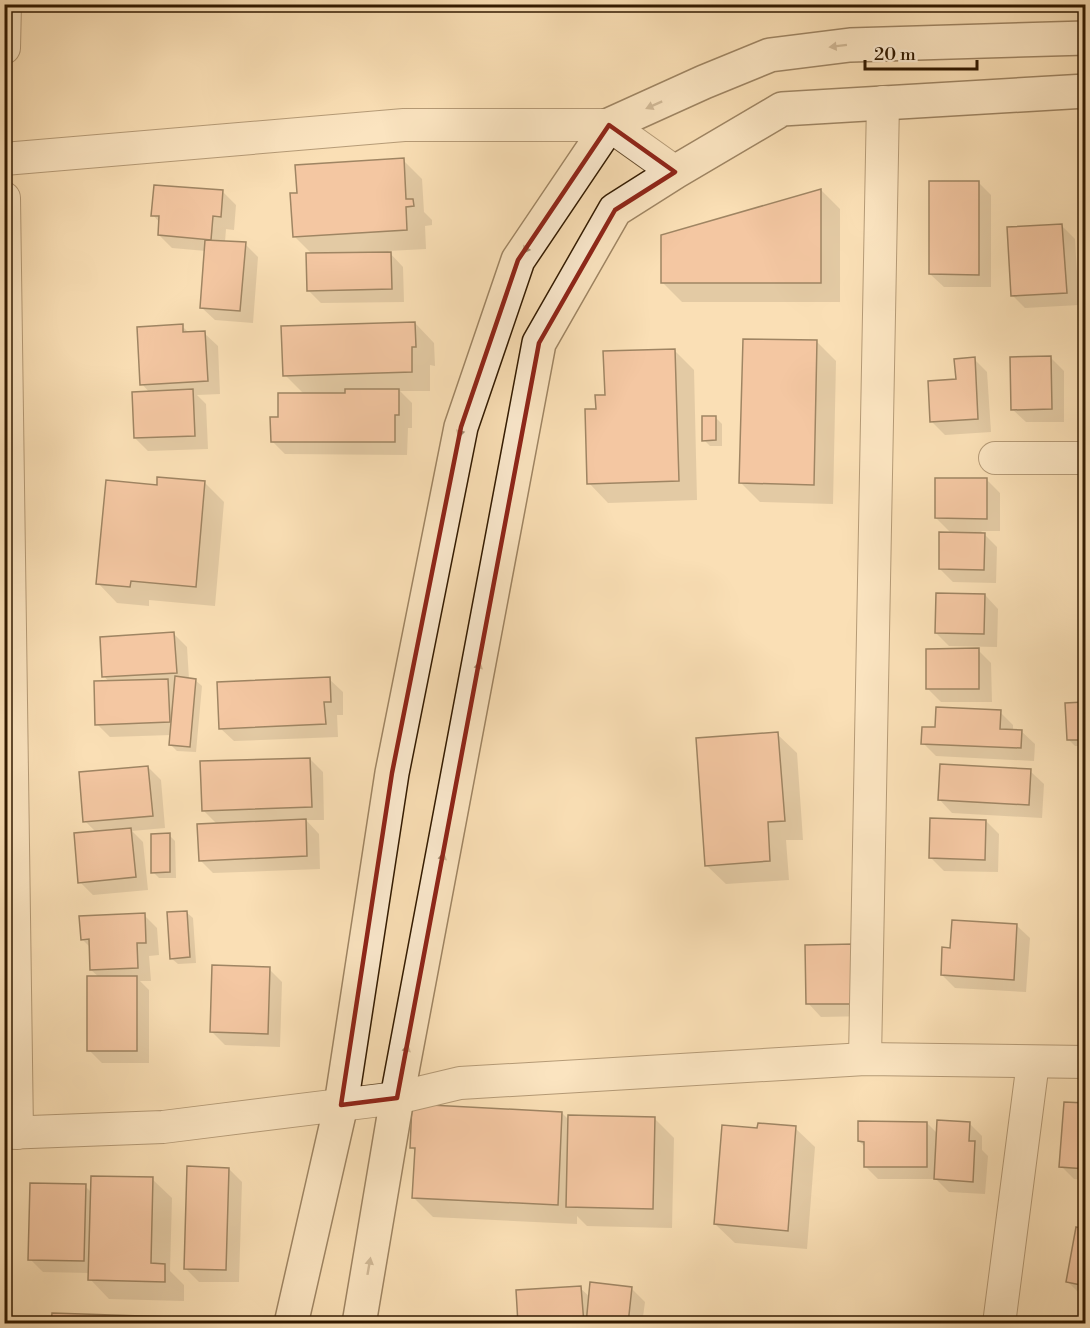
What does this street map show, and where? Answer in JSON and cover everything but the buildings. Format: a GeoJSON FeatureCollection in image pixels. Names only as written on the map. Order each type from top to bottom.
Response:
{"type":"FeatureCollection","features":[{"type":"Feature","properties":{"kind":"street"},"geometry":{"type":"LineString","coordinates":[[4,48],[5,4]]}},
{"type":"Feature","properties":{"kind":"street"},"geometry":{"type":"LineString","coordinates":[[4,159],[404,125],[609,125],[770,55],[850,45],[1086,38]]}},
{"type":"Feature","properties":{"kind":"street"},"geometry":{"type":"LineString","coordinates":[[359,1323],[398,1098],[538,344],[615,210],[782,108],[1086,91]]}},
{"type":"Feature","properties":{"kind":"street"},"geometry":{"type":"LineString","coordinates":[[865,1059],[883,102]]}},
{"type":"Feature","properties":{"kind":"street"},"geometry":{"type":"LineString","coordinates":[[609,125],[675,172]]}},
{"type":"Feature","properties":{"kind":"street"},"geometry":{"type":"LineString","coordinates":[[291,1323],[340,1105],[392,772],[461,427],[518,260],[609,125]]}},
{"type":"Feature","properties":{"kind":"street"},"geometry":{"type":"LineString","coordinates":[[4,198],[11,1133],[163,1127],[398,1098],[460,1083],[865,1059],[1086,1062]]}},
{"type":"Feature","properties":{"kind":"street"},"geometry":{"type":"LineString","coordinates":[[995,458],[1086,458]]}},
{"type":"Feature","properties":{"kind":"street"},"geometry":{"type":"LineString","coordinates":[[999,1323],[1033,1062]]}},
{"type":"Feature","properties":{"kind":"highlighted area"},"geometry":{"type":"Polygon","coordinates":[[[609,125],[675,172],[615,210],[539,343],[397,1098],[341,1105],[392,773],[461,427],[518,260],[609,125]]]}}]}
